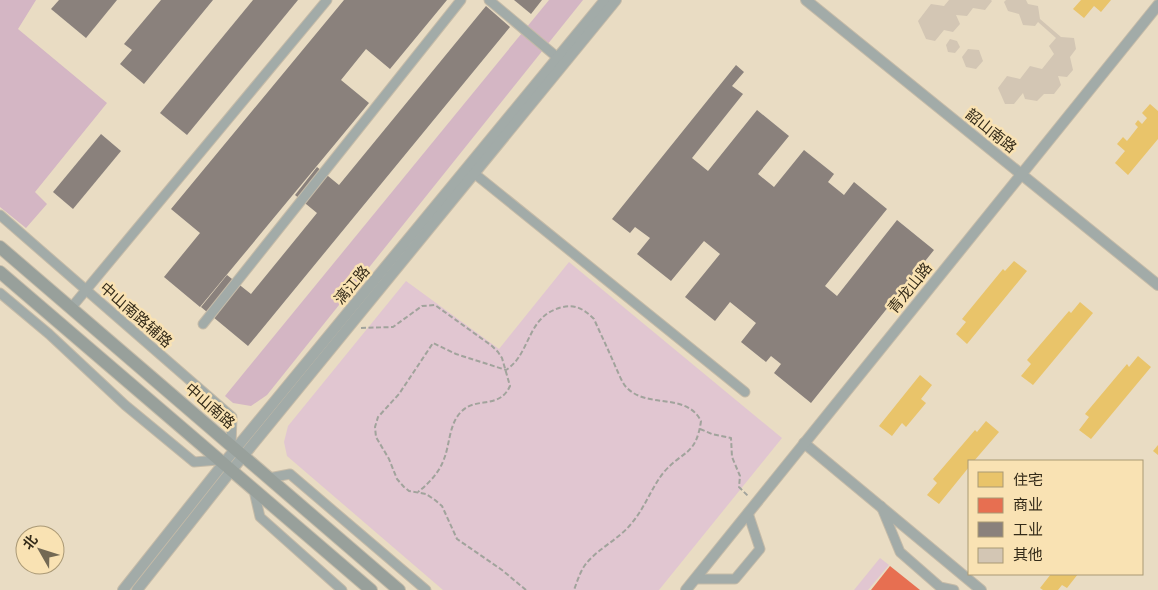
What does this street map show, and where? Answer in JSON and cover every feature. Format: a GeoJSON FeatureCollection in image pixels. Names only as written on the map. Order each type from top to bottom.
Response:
{"type":"FeatureCollection","features":[{"type":"Feature","properties":{"kind":"main road","name":"中山南路"},"geometry":{"type":"LineString","coordinates":[[0,247],[399,590]]}},
{"type":"Feature","properties":{"kind":"main road"},"geometry":{"type":"LineString","coordinates":[[0,272],[370,590]]}},
{"type":"Feature","properties":{"kind":"main road"},"geometry":{"type":"LineString","coordinates":[[59,322],[71,308]]}},
{"type":"Feature","properties":{"kind":"street"},"geometry":{"type":"LineString","coordinates":[[71,308],[328,0]]}},
{"type":"Feature","properties":{"kind":"street"},"geometry":{"type":"LineString","coordinates":[[203,324],[461,0]]}},
{"type":"Feature","properties":{"kind":"street"},"geometry":{"type":"LineString","coordinates":[[489,0],[558,58]]}},
{"type":"Feature","properties":{"kind":"street","name":"漓江路"},"geometry":{"type":"LineString","coordinates":[[237,450],[352,323],[605,0]]}},
{"type":"Feature","properties":{"kind":"street","name":"漓江路"},"geometry":{"type":"LineString","coordinates":[[122,590],[471,170],[616,0]]}},
{"type":"Feature","properties":{"kind":"street","name":"韶山南路"},"geometry":{"type":"LineString","coordinates":[[806,0],[1158,285]]}},
{"type":"Feature","properties":{"kind":"street","name":"青龙山路"},"geometry":{"type":"LineString","coordinates":[[686,590],[1158,5]]}},
{"type":"Feature","properties":{"kind":"street"},"geometry":{"type":"LineString","coordinates":[[471,170],[745,392]]}},
{"type":"Feature","properties":{"kind":"street","name":"中山南路辅路"},"geometry":{"type":"LineString","coordinates":[[0,215],[87,289],[232,418],[237,450]]}},
{"type":"Feature","properties":{"kind":"street"},"geometry":{"type":"LineString","coordinates":[[0,293],[49,334],[125,405],[194,462],[224,465]]}},
{"type":"Feature","properties":{"kind":"street"},"geometry":{"type":"LineString","coordinates":[[49,334],[59,322]]}},
{"type":"Feature","properties":{"kind":"street"},"geometry":{"type":"LineString","coordinates":[[804,443],[981,590]]}},
{"type":"Feature","properties":{"kind":"street","name":"漓江路"},"geometry":{"type":"LineString","coordinates":[[137,590],[224,465]]}},
{"type":"Feature","properties":{"kind":"street"},"geometry":{"type":"LineString","coordinates":[[269,478],[290,474],[426,590]]}},
{"type":"Feature","properties":{"kind":"street"},"geometry":{"type":"LineString","coordinates":[[254,491],[260,517],[342,590]]}},
{"type":"Feature","properties":{"kind":"street"},"geometry":{"type":"LineString","coordinates":[[881,506],[900,552],[940,587],[954,590]]}},
{"type":"Feature","properties":{"kind":"street"},"geometry":{"type":"LineString","coordinates":[[695,578],[735,579],[760,549],[748,512]]}},
{"type":"Feature","properties":{"kind":"path"},"geometry":{"type":"LineString","coordinates":[[352,323],[363,329],[393,327],[422,306],[435,305],[492,346],[502,358],[510,386],[506,394],[499,400],[467,407],[461,411],[454,421],[444,459],[438,471],[431,482],[418,492]]}},
{"type":"Feature","properties":{"kind":"path"},"geometry":{"type":"LineString","coordinates":[[506,370],[518,359],[532,330],[543,316],[558,308],[578,307],[594,319],[626,387],[639,395],[688,407],[694,411],[701,421],[694,446],[667,470],[657,482],[632,524],[619,538],[584,566],[574,590]]}},
{"type":"Feature","properties":{"kind":"path"},"geometry":{"type":"LineString","coordinates":[[506,370],[472,360],[433,343],[398,394],[378,417],[375,427],[376,437],[389,459],[397,479],[409,491],[426,494],[442,506],[456,539],[502,570],[526,590]]}},
{"type":"Feature","properties":{"kind":"path"},"geometry":{"type":"LineString","coordinates":[[700,429],[731,438],[732,457],[740,476],[740,487],[756,504]]}},
{"type":"Feature","properties":{"kind":"shaded area"},"geometry":{"type":"Polygon","coordinates":[[[0,0],[36,0],[18,29],[107,103],[35,192],[47,204],[26,228],[0,207],[0,0]]]}},
{"type":"Feature","properties":{"kind":"shaded area"},"geometry":{"type":"Polygon","coordinates":[[[549,0],[583,0],[267,395],[251,406],[233,403],[225,396],[549,0]]]}},
{"type":"Feature","properties":{"kind":"shaded area"},"geometry":{"type":"Polygon","coordinates":[[[569,262],[782,438],[659,590],[443,590],[287,456],[284,442],[288,426],[406,281],[499,349],[569,262]]]}},
{"type":"Feature","properties":{"kind":"shaded area"},"geometry":{"type":"Polygon","coordinates":[[[880,558],[889,565],[868,590],[854,590],[880,558]]]}},
{"type":"Feature","properties":{"kind":"building: 住宅"},"geometry":{"type":"Polygon","coordinates":[[[1081,0],[1111,0],[1101,12],[1094,6],[1084,18],[1073,9],[1081,0]]]}},
{"type":"Feature","properties":{"kind":"building: 住宅"},"geometry":{"type":"Polygon","coordinates":[[[1150,104],[1158,111],[1158,139],[1128,175],[1115,163],[1125,151],[1117,144],[1123,137],[1127,141],[1138,127],[1135,124],[1138,120],[1142,124],[1147,118],[1142,113],[1150,104]]]}},
{"type":"Feature","properties":{"kind":"building: 住宅"},"geometry":{"type":"Polygon","coordinates":[[[1014,261],[1027,271],[967,344],[956,334],[966,322],[962,319],[1003,269],[1005,271],[1014,261]]]}},
{"type":"Feature","properties":{"kind":"building: 住宅"},"geometry":{"type":"Polygon","coordinates":[[[1080,302],[1093,313],[1033,385],[1021,376],[1031,364],[1027,360],[1069,311],[1071,313],[1080,302]]]}},
{"type":"Feature","properties":{"kind":"building: 住宅"},"geometry":{"type":"Polygon","coordinates":[[[1138,356],[1151,367],[1091,439],[1079,430],[1089,417],[1085,414],[1127,364],[1129,367],[1138,356]]]}},
{"type":"Feature","properties":{"kind":"building: 住宅"},"geometry":{"type":"Polygon","coordinates":[[[920,375],[932,385],[921,399],[926,403],[906,427],[902,423],[892,436],[879,426],[920,375]]]}},
{"type":"Feature","properties":{"kind":"building: 住宅"},"geometry":{"type":"Polygon","coordinates":[[[986,421],[999,432],[975,460],[968,460],[968,468],[939,504],[927,495],[937,483],[933,479],[975,430],[977,432],[986,421]]]}},
{"type":"Feature","properties":{"kind":"building: 住宅"},"geometry":{"type":"Polygon","coordinates":[[[1158,445],[1158,455],[1153,451],[1158,445]]]}},
{"type":"Feature","properties":{"kind":"building: 住宅"},"geometry":{"type":"Polygon","coordinates":[[[1050,575],[1077,575],[1067,588],[1062,585],[1058,590],[1043,590],[1040,588],[1050,575]]]}},
{"type":"Feature","properties":{"kind":"building: 商业"},"geometry":{"type":"Polygon","coordinates":[[[890,566],[920,590],[871,590],[890,566]]]}},
{"type":"Feature","properties":{"kind":"building: 工业"},"geometry":{"type":"Polygon","coordinates":[[[59,0],[117,0],[86,38],[51,9],[59,0]]]}},
{"type":"Feature","properties":{"kind":"building: 工业"},"geometry":{"type":"Polygon","coordinates":[[[161,0],[213,0],[144,84],[120,64],[132,50],[124,44],[161,0]]]}},
{"type":"Feature","properties":{"kind":"building: 工业"},"geometry":{"type":"Polygon","coordinates":[[[253,0],[298,0],[187,135],[160,113],[253,0]]]}},
{"type":"Feature","properties":{"kind":"building: 工业"},"geometry":{"type":"Polygon","coordinates":[[[344,0],[447,0],[390,69],[366,49],[341,80],[369,103],[200,307],[164,277],[200,233],[171,209],[344,0]]]}},
{"type":"Feature","properties":{"kind":"building: 工业"},"geometry":{"type":"Polygon","coordinates":[[[514,0],[542,0],[531,14],[514,0]]]}},
{"type":"Feature","properties":{"kind":"building: 工业"},"geometry":{"type":"Polygon","coordinates":[[[486,6],[510,27],[248,346],[201,307],[227,275],[251,294],[317,213],[295,195],[317,167],[339,185],[486,6]]]}},
{"type":"Feature","properties":{"kind":"building: 工业"},"geometry":{"type":"Polygon","coordinates":[[[736,65],[744,72],[732,86],[743,94],[692,158],[708,171],[757,110],[789,136],[758,174],[774,187],[804,150],[834,174],[828,182],[844,195],[854,182],[887,209],[825,286],[837,296],[897,220],[934,250],[811,403],[774,373],[781,364],[771,356],[766,362],[741,342],[756,323],[730,302],[715,321],[685,297],[720,254],[704,241],[671,281],[637,254],[650,238],[635,227],[630,233],[612,219],[736,65]]]}},
{"type":"Feature","properties":{"kind":"building: 工业"},"geometry":{"type":"Polygon","coordinates":[[[101,134],[121,151],[73,209],[53,192],[101,134]]]}},
{"type":"Feature","properties":{"kind":"building: 其他"},"geometry":{"type":"Polygon","coordinates":[[[949,0],[992,1],[985,10],[973,8],[967,16],[956,15],[960,24],[953,32],[944,30],[935,41],[926,39],[918,21],[931,4],[944,6],[949,0]]]}},
{"type":"Feature","properties":{"kind":"building: 其他"},"geometry":{"type":"Polygon","coordinates":[[[1006,0],[1026,0],[1028,4],[1038,6],[1040,19],[1061,37],[1074,38],[1076,49],[1070,57],[1073,70],[1067,77],[1058,76],[1061,85],[1054,94],[1044,94],[1037,101],[1025,99],[1023,93],[1014,104],[1005,104],[998,88],[1007,76],[1020,79],[1030,66],[1042,69],[1054,54],[1049,46],[1056,38],[1038,22],[1035,26],[1023,25],[1019,14],[1008,11],[1004,2],[1006,0]]]}},
{"type":"Feature","properties":{"kind":"building: 其他"},"geometry":{"type":"Polygon","coordinates":[[[950,39],[957,41],[960,47],[955,53],[948,52],[946,45],[950,39]]]}},
{"type":"Feature","properties":{"kind":"building: 其他"},"geometry":{"type":"Polygon","coordinates":[[[968,49],[979,50],[983,61],[976,69],[966,67],[962,57],[968,49]]]}}]}
